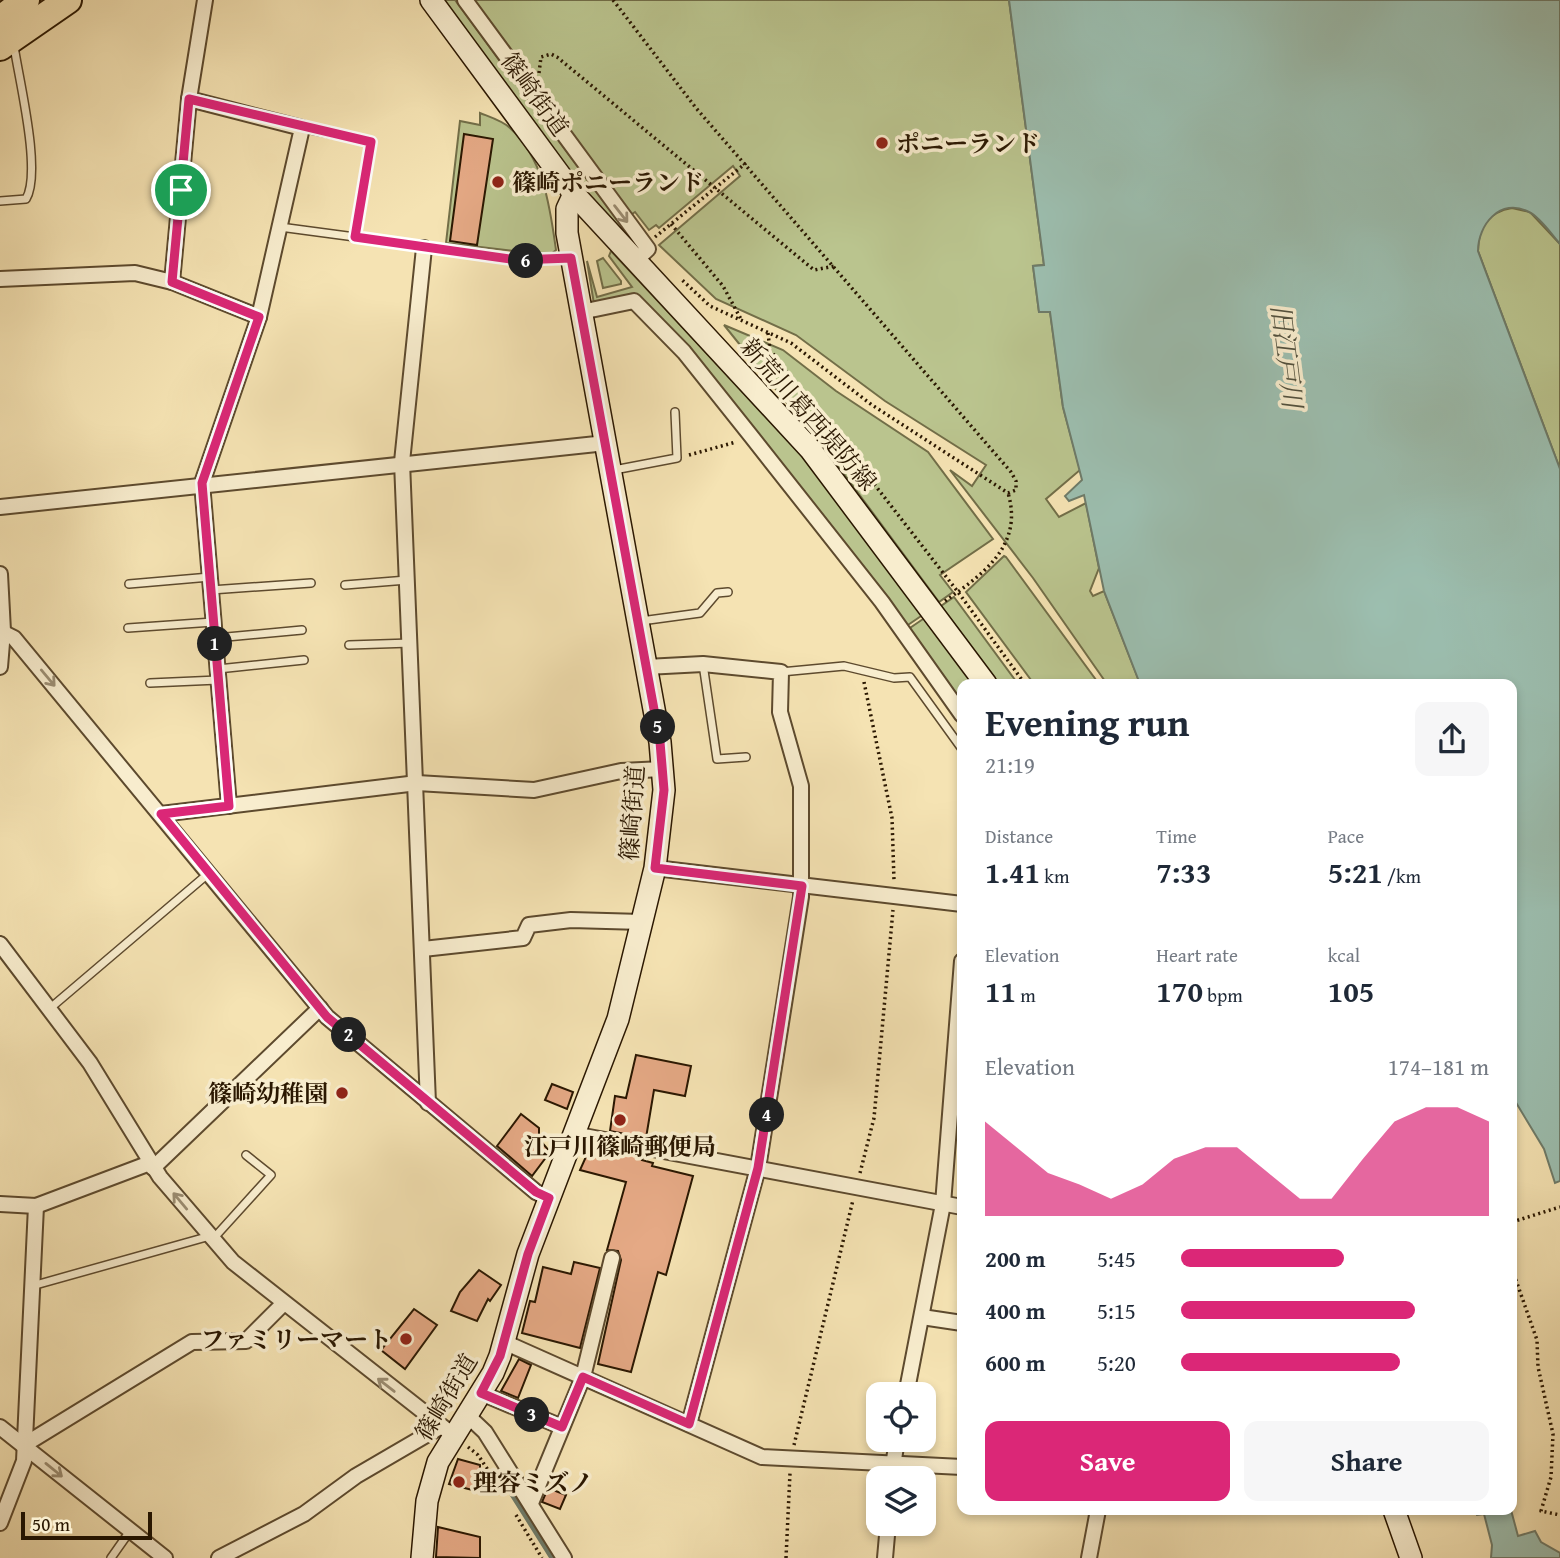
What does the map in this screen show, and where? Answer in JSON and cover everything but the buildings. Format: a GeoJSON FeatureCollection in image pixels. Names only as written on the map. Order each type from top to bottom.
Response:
{"type":"FeatureCollection","features":[{"type":"Feature","properties":{"kind":"highway"},"geometry":{"type":"LineString","coordinates":[[4,35],[26,0]]}},
{"type":"Feature","properties":{"kind":"highway"},"geometry":{"type":"LineString","coordinates":[[4,35],[68,0]]}},
{"type":"Feature","properties":{"kind":"street"},"geometry":{"type":"LineString","coordinates":[[172,282],[189,99],[205,0]]}},
{"type":"Feature","properties":{"kind":"street","name":"篠崎街道"},"geometry":{"type":"LineString","coordinates":[[422,1558],[423,1533],[438,1462],[451,1435],[493,1373],[528,1254],[618,1019],[655,868],[664,790],[646,667],[571,258],[566,215],[573,194],[432,0]]}},
{"type":"Feature","properties":{"kind":"street"},"geometry":{"type":"LineString","coordinates":[[465,0],[641,256]]}},
{"type":"Feature","properties":{"kind":"street"},"geometry":{"type":"LineString","coordinates":[[189,99],[302,128],[259,317],[202,483],[229,806]]}},
{"type":"Feature","properties":{"kind":"street","name":"新荒川葛西堤防線"},"geometry":{"type":"LineString","coordinates":[[573,194],[641,256],[810,449],[982,679]]}},
{"type":"Feature","properties":{"kind":"street"},"geometry":{"type":"LineString","coordinates":[[424,248],[402,462],[428,1103]]}},
{"type":"Feature","properties":{"kind":"street"},"geometry":{"type":"LineString","coordinates":[[0,279],[135,273],[172,282],[259,317]]}},
{"type":"Feature","properties":{"kind":"street"},"geometry":{"type":"LineString","coordinates":[[581,312],[634,301],[684,352],[882,602],[957,709]]}},
{"type":"Feature","properties":{"kind":"street"},"geometry":{"type":"LineString","coordinates":[[0,507],[202,483],[606,443]]}},
{"type":"Feature","properties":{"kind":"street"},"geometry":{"type":"LineString","coordinates":[[0,574],[0,667]]}},
{"type":"Feature","properties":{"kind":"street"},"geometry":{"type":"LineString","coordinates":[[2,631],[14,638],[320,1008],[428,1103],[536,1192],[549,1198]]}},
{"type":"Feature","properties":{"kind":"street"},"geometry":{"type":"LineString","coordinates":[[646,667],[703,664],[781,671],[780,712],[802,786],[802,886],[758,1168],[689,1424]]}},
{"type":"Feature","properties":{"kind":"street"},"geometry":{"type":"LineString","coordinates":[[161,814],[417,783],[534,790],[621,771],[663,769]]}},
{"type":"Feature","properties":{"kind":"street"},"geometry":{"type":"LineString","coordinates":[[655,868],[957,903]]}},
{"type":"Feature","properties":{"kind":"street"},"geometry":{"type":"LineString","coordinates":[[423,950],[523,938],[529,925],[557,922],[642,922]]}},
{"type":"Feature","properties":{"kind":"street"},"geometry":{"type":"LineString","coordinates":[[0,944],[48,1011],[90,1063],[152,1166],[233,1262],[451,1435],[356,1476],[304,1514],[219,1558]]}},
{"type":"Feature","properties":{"kind":"street"},"geometry":{"type":"LineString","coordinates":[[0,1204],[36,1206],[152,1166],[320,1008]]}},
{"type":"Feature","properties":{"kind":"street"},"geometry":{"type":"LineString","coordinates":[[909,1382],[956,1131],[957,1106]]}},
{"type":"Feature","properties":{"kind":"street"},"geometry":{"type":"LineString","coordinates":[[573,1134],[856,1185],[957,1206]]}},
{"type":"Feature","properties":{"kind":"street"},"geometry":{"type":"LineString","coordinates":[[0,1523],[23,1461],[36,1206]]}},
{"type":"Feature","properties":{"kind":"street"},"geometry":{"type":"LineString","coordinates":[[531,1503],[583,1377],[612,1258]]}},
{"type":"Feature","properties":{"kind":"street"},"geometry":{"type":"LineString","coordinates":[[23,1446],[192,1342],[246,1341],[284,1303]]}},
{"type":"Feature","properties":{"kind":"street"},"geometry":{"type":"LineString","coordinates":[[922,1317],[957,1322]]}},
{"type":"Feature","properties":{"kind":"street"},"geometry":{"type":"LineString","coordinates":[[504,1342],[762,1457],[957,1467]]}},
{"type":"Feature","properties":{"kind":"street"},"geometry":{"type":"LineString","coordinates":[[481,1393],[562,1427]]}},
{"type":"Feature","properties":{"kind":"street"},"geometry":{"type":"LineString","coordinates":[[467,1415],[485,1432],[564,1558]]}},
{"type":"Feature","properties":{"kind":"street"},"geometry":{"type":"LineString","coordinates":[[0,1427],[164,1558]]}},
{"type":"Feature","properties":{"kind":"street"},"geometry":{"type":"LineString","coordinates":[[892,1466],[894,1452]]}},
{"type":"Feature","properties":{"kind":"street"},"geometry":{"type":"LineString","coordinates":[[1089,1558],[1097,1515]]}},
{"type":"Feature","properties":{"kind":"street"},"geometry":{"type":"LineString","coordinates":[[1396,1515],[1411,1558]]}},
{"type":"Feature","properties":{"kind":"street"},"geometry":{"type":"LineString","coordinates":[[886,1558],[887,1536]]}},
{"type":"Feature","properties":{"kind":"lane"},"geometry":{"type":"LineString","coordinates":[[0,201],[26,199],[30,192],[31,152],[4,35]]}},
{"type":"Feature","properties":{"kind":"lane"},"geometry":{"type":"LineString","coordinates":[[302,128],[371,142],[355,237]]}},
{"type":"Feature","properties":{"kind":"lane"},"geometry":{"type":"LineString","coordinates":[[280,227],[517,260],[571,258]]}},
{"type":"Feature","properties":{"kind":"lane"},"geometry":{"type":"LineString","coordinates":[[610,471],[677,458],[675,412]]}},
{"type":"Feature","properties":{"kind":"lane"},"geometry":{"type":"LineString","coordinates":[[345,585],[408,580]]}},
{"type":"Feature","properties":{"kind":"lane"},"geometry":{"type":"LineString","coordinates":[[129,584],[311,583]]}},
{"type":"Feature","properties":{"kind":"lane"},"geometry":{"type":"LineString","coordinates":[[637,621],[700,613],[717,593],[728,592]]}},
{"type":"Feature","properties":{"kind":"lane"},"geometry":{"type":"LineString","coordinates":[[128,628],[213,622]]}},
{"type":"Feature","properties":{"kind":"lane"},"geometry":{"type":"LineString","coordinates":[[215,638],[302,630]]}},
{"type":"Feature","properties":{"kind":"lane"},"geometry":{"type":"LineString","coordinates":[[349,645],[411,643]]}},
{"type":"Feature","properties":{"kind":"lane"},"geometry":{"type":"LineString","coordinates":[[150,683],[218,675],[304,660]]}},
{"type":"Feature","properties":{"kind":"lane"},"geometry":{"type":"LineString","coordinates":[[703,664],[717,759],[746,757]]}},
{"type":"Feature","properties":{"kind":"lane"},"geometry":{"type":"LineString","coordinates":[[781,671],[844,666],[894,678],[910,677],[957,742]]}},
{"type":"Feature","properties":{"kind":"lane"},"geometry":{"type":"LineString","coordinates":[[48,1011],[209,873]]}},
{"type":"Feature","properties":{"kind":"lane"},"geometry":{"type":"LineString","coordinates":[[32,1286],[211,1238],[271,1175],[246,1155]]}},
{"type":"Feature","properties":{"kind":"lane"},"geometry":{"type":"LineString","coordinates":[[111,1558],[130,1531]]}},
{"type":"Feature","properties":{"kind":"path"},"geometry":{"type":"LineString","coordinates":[[612,1],[696,108],[746,163],[971,429],[1011,472],[1016,481],[1016,490],[1008,493]]}},
{"type":"Feature","properties":{"kind":"path"},"geometry":{"type":"LineString","coordinates":[[544,83],[539,74],[538,60],[551,54],[814,270],[835,267]]}},
{"type":"Feature","properties":{"kind":"path"},"geometry":{"type":"LineString","coordinates":[[663,231],[746,163]]}},
{"type":"Feature","properties":{"kind":"path"},"geometry":{"type":"LineString","coordinates":[[671,225],[731,297],[743,322]]}},
{"type":"Feature","properties":{"kind":"path"},"geometry":{"type":"LineString","coordinates":[[641,256],[710,306],[791,343],[872,405],[1008,493],[1012,513],[1001,555],[983,575],[953,596]]}},
{"type":"Feature","properties":{"kind":"path"},"geometry":{"type":"LineString","coordinates":[[768,333],[770,350],[958,592],[1021,679]]}},
{"type":"Feature","properties":{"kind":"path"},"geometry":{"type":"LineString","coordinates":[[677,458],[751,436]]}},
{"type":"Feature","properties":{"kind":"path"},"geometry":{"type":"LineString","coordinates":[[786,1558],[791,1458],[874,1118],[894,897],[892,818],[861,670]]}},
{"type":"Feature","properties":{"kind":"path"},"geometry":{"type":"LineString","coordinates":[[1517,1221],[1560,1206]]}},
{"type":"Feature","properties":{"kind":"path"},"geometry":{"type":"LineString","coordinates":[[1517,1283],[1537,1340],[1538,1367],[1553,1434],[1552,1477],[1541,1511],[1560,1515]]}},
{"type":"Feature","properties":{"kind":"path"},"geometry":{"type":"LineString","coordinates":[[451,1435],[478,1455],[492,1475]]}},
{"type":"Feature","properties":{"kind":"path"},"geometry":{"type":"LineString","coordinates":[[511,1506],[542,1558]]}},
{"type":"Feature","properties":{"kind":"green space"},"geometry":{"type":"Polygon","coordinates":[[[444,0],[455,0],[624,229],[612,225],[595,208],[444,0]]]}},
{"type":"Feature","properties":{"kind":"green space"},"geometry":{"type":"Polygon","coordinates":[[[470,0],[1009,0],[1044,265],[1033,266],[1039,312],[1050,311],[1063,407],[1080,470],[1046,499],[1059,517],[1086,503],[1099,568],[1090,591],[1093,596],[1104,591],[1138,679],[1104,679],[1033,578],[950,470],[972,486],[986,465],[885,401],[796,335],[716,299],[659,245],[740,176],[733,166],[659,228],[656,225],[649,230],[635,212],[629,216],[470,0]]]}},
{"type":"Feature","properties":{"kind":"green space","name":"篠崎ポニーランド"},"geometry":{"type":"Polygon","coordinates":[[[480,113],[507,126],[531,154],[544,184],[551,217],[556,250],[550,255],[446,243],[460,121],[480,125],[480,113]]]}},
{"type":"Feature","properties":{"kind":"green space"},"geometry":{"type":"Polygon","coordinates":[[[1512,208],[1530,212],[1560,244],[1560,469],[1478,251],[1480,235],[1486,222],[1497,213],[1512,208]]]}},
{"type":"Feature","properties":{"kind":"green space"},"geometry":{"type":"Polygon","coordinates":[[[611,251],[809,462],[924,614],[905,627],[637,296],[594,304],[587,261],[597,297],[632,287],[609,256],[611,251]]]}},
{"type":"Feature","properties":{"kind":"green space"},"geometry":{"type":"Polygon","coordinates":[[[603,258],[621,284],[603,288],[597,261],[603,258]]]}},
{"type":"Feature","properties":{"kind":"green space"},"geometry":{"type":"Polygon","coordinates":[[[724,325],[783,350],[836,391],[928,452],[993,539],[940,575],[953,592],[939,602],[841,470],[724,325]]]}},
{"type":"Feature","properties":{"kind":"green space"},"geometry":{"type":"Polygon","coordinates":[[[1006,557],[1095,679],[1030,679],[966,592],[1006,557]]]}},
{"type":"Feature","properties":{"kind":"green space"},"geometry":{"type":"Polygon","coordinates":[[[954,597],[1014,679],[995,679],[941,606],[954,597]]]}},
{"type":"Feature","properties":{"kind":"green space"},"geometry":{"type":"Polygon","coordinates":[[[926,617],[972,679],[957,679],[957,700],[907,630],[926,617]]]}},
{"type":"Feature","properties":{"kind":"water","name":"旧江戸川"},"geometry":{"type":"Polygon","coordinates":[[[1009,0],[1560,0],[1560,244],[1542,222],[1529,212],[1509,208],[1500,211],[1486,223],[1478,251],[1560,469],[1560,1181],[1555,1183],[1544,1149],[1517,1104],[1517,679],[1138,679],[1104,591],[1084,495],[1069,501],[1065,496],[1082,480],[1063,407],[1050,312],[1039,312],[1033,266],[1044,265],[1009,0]]]}},
{"type":"Feature","properties":{"kind":"water"},"geometry":{"type":"Polygon","coordinates":[[[1484,1515],[1512,1515],[1518,1536],[1535,1531],[1541,1542],[1560,1553],[1560,1558],[1491,1558],[1492,1545],[1484,1515]]]}},
{"type":"Feature","properties":{"kind":"waterway"},"geometry":{"type":"LineString","coordinates":[[498,1472],[552,1558]]}},
{"type":"Feature","properties":{"kind":"place","name":"ポニーランド"},"geometry":{"type":"Point","coordinates":[882,143]}},
{"type":"Feature","properties":{"kind":"place","name":"篠崎ポニーランド"},"geometry":{"type":"Point","coordinates":[498,182]}},
{"type":"Feature","properties":{"kind":"place","name":"篠崎幼稚園"},"geometry":{"type":"Point","coordinates":[342,1093]}},
{"type":"Feature","properties":{"kind":"place","name":"江戸川篠崎郵便局"},"geometry":{"type":"Point","coordinates":[620,1120]}},
{"type":"Feature","properties":{"kind":"place","name":"ファミリーマート"},"geometry":{"type":"Point","coordinates":[406,1339]}},
{"type":"Feature","properties":{"kind":"place","name":"理容ミズノ"},"geometry":{"type":"Point","coordinates":[459,1482]}},
{"type":"Feature","properties":{"kind":"route"},"geometry":{"type":"LineString","coordinates":[[189,99],[294,126],[371,142],[355,237],[517,260],[571,258],[660,742],[664,790],[655,868],[802,886],[758,1168],[689,1424],[583,1377],[562,1427],[481,1393],[500,1356],[528,1254],[549,1198],[536,1192],[327,1017],[161,814],[229,806],[202,483],[259,317],[172,282],[181,190],[189,99]]}}]}
